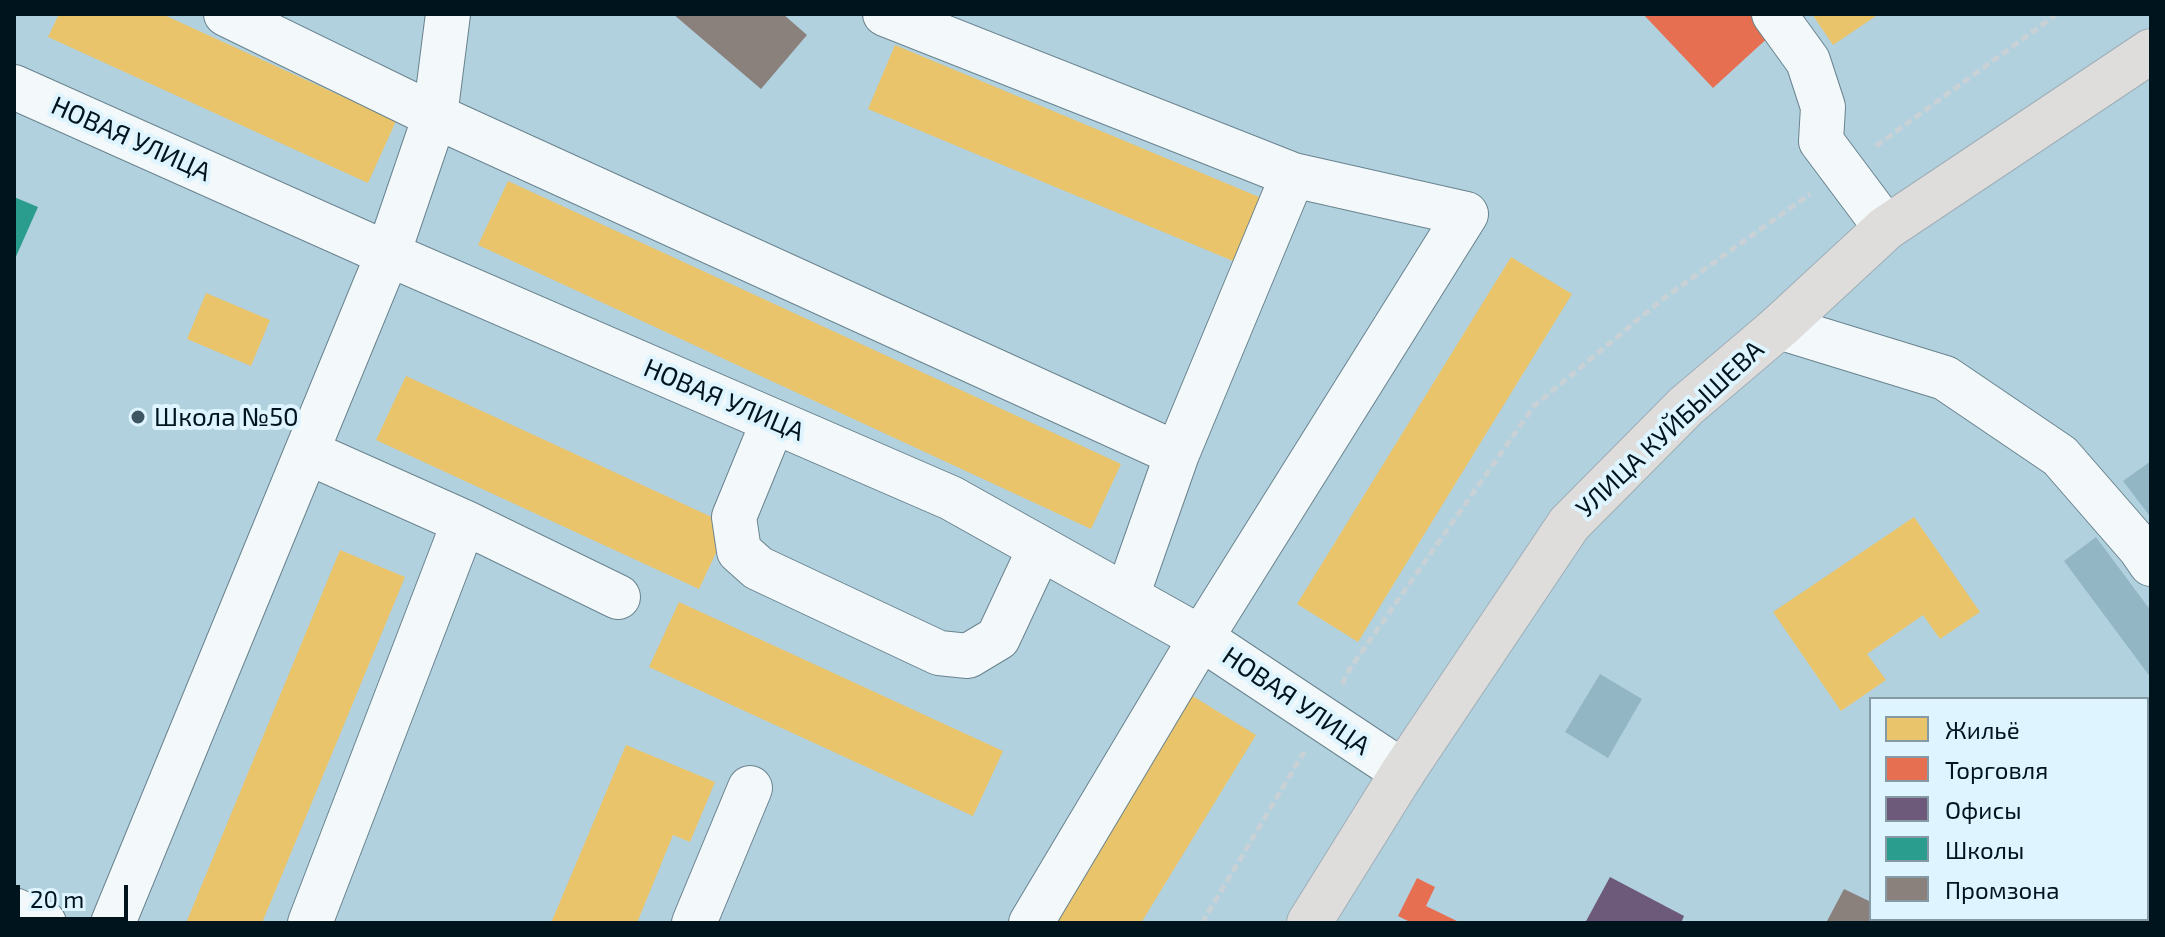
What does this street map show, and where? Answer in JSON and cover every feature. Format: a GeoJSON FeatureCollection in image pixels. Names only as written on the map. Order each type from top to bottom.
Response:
{"type":"FeatureCollection","features":[{"type":"Feature","properties":{"kind":"main road","name":"УЛИЦА КУЙБЫШЕВА"},"geometry":{"type":"LineString","coordinates":[[1309,923],[1403,772],[1569,524],[1686,406],[1779,327],[1886,228],[2151,51]]}},
{"type":"Feature","properties":{"kind":"street"},"geometry":{"type":"LineString","coordinates":[[226,14],[435,116],[1177,454]]}},
{"type":"Feature","properties":{"kind":"street"},"geometry":{"type":"LineString","coordinates":[[113,923],[388,254],[435,116],[448,14]]}},
{"type":"Feature","properties":{"kind":"street"},"geometry":{"type":"LineString","coordinates":[[885,14],[1293,175],[1466,214],[1201,638],[1031,923]]}},
{"type":"Feature","properties":{"kind":"street"},"geometry":{"type":"LineString","coordinates":[[1774,14],[1808,61],[1823,107],[1821,141],[1886,228]]}},
{"type":"Feature","properties":{"kind":"street","name":"НОВАЯ УЛИЦА"},"geometry":{"type":"LineString","coordinates":[[14,87],[388,254],[951,498],[1201,638],[1403,772]]}},
{"type":"Feature","properties":{"kind":"street"},"geometry":{"type":"LineString","coordinates":[[1127,596],[1177,454],[1293,175]]}},
{"type":"Feature","properties":{"kind":"street"},"geometry":{"type":"LineString","coordinates":[[1779,327],[1945,378],[2060,456],[2147,551]]}},
{"type":"Feature","properties":{"kind":"street"},"geometry":{"type":"LineString","coordinates":[[773,422],[734,517],[739,551],[758,568],[939,653],[968,656],[998,638],[1040,548]]}},
{"type":"Feature","properties":{"kind":"street"},"geometry":{"type":"LineString","coordinates":[[307,452],[464,522],[618,597]]}},
{"type":"Feature","properties":{"kind":"street"},"geometry":{"type":"LineString","coordinates":[[310,923],[464,522]]}},
{"type":"Feature","properties":{"kind":"street"},"geometry":{"type":"LineString","coordinates":[[694,923],[750,788]]}},
{"type":"Feature","properties":{"kind":"street"},"geometry":{"type":"LineString","coordinates":[[14,910],[44,923]]}},
{"type":"Feature","properties":{"kind":"path"},"geometry":{"type":"LineString","coordinates":[[1202,923],[1351,667],[1534,406],[1664,298],[2057,14]]}},
{"type":"Feature","properties":{"kind":"building: Жильё"},"geometry":{"type":"Polygon","coordinates":[[[59,14],[162,14],[396,121],[368,183],[48,37],[59,14]]]}},
{"type":"Feature","properties":{"kind":"building: Жильё"},"geometry":{"type":"Polygon","coordinates":[[[1812,14],[1879,14],[1833,45],[1812,14]]]}},
{"type":"Feature","properties":{"kind":"building: Жильё"},"geometry":{"type":"Polygon","coordinates":[[[895,45],[1271,202],[1245,266],[868,109],[895,45]]]}},
{"type":"Feature","properties":{"kind":"building: Жильё"},"geometry":{"type":"Polygon","coordinates":[[[508,181],[1121,464],[1091,529],[478,245],[508,181]]]}},
{"type":"Feature","properties":{"kind":"building: Жильё"},"geometry":{"type":"Polygon","coordinates":[[[1511,257],[1572,294],[1358,642],[1297,604],[1511,257]]]}},
{"type":"Feature","properties":{"kind":"building: Жильё"},"geometry":{"type":"Polygon","coordinates":[[[206,293],[270,320],[251,366],[187,339],[206,293]]]}},
{"type":"Feature","properties":{"kind":"building: Жильё"},"geometry":{"type":"Polygon","coordinates":[[[406,376],[729,525],[699,589],[376,440],[406,376]]]}},
{"type":"Feature","properties":{"kind":"building: Жильё"},"geometry":{"type":"Polygon","coordinates":[[[1914,517],[1980,612],[1940,639],[1923,615],[1867,654],[1886,680],[1841,711],[1773,612],[1914,517]]]}},
{"type":"Feature","properties":{"kind":"building: Жильё"},"geometry":{"type":"Polygon","coordinates":[[[340,550],[405,577],[262,923],[186,923],[340,550]]]}},
{"type":"Feature","properties":{"kind":"building: Жильё"},"geometry":{"type":"Polygon","coordinates":[[[679,602],[1003,751],[973,816],[649,667],[679,602]]]}},
{"type":"Feature","properties":{"kind":"building: Жильё"},"geometry":{"type":"Polygon","coordinates":[[[1191,695],[1256,735],[1141,923],[1052,923],[1191,695]]]}},
{"type":"Feature","properties":{"kind":"building: Жильё"},"geometry":{"type":"Polygon","coordinates":[[[626,745],[715,782],[690,842],[673,835],[637,923],[551,923],[626,745]]]}},
{"type":"Feature","properties":{"kind":"building: Торговля"},"geometry":{"type":"Polygon","coordinates":[[[1643,14],[1753,14],[1772,34],[1713,88],[1643,14]]]}},
{"type":"Feature","properties":{"kind":"building: Торговля"},"geometry":{"type":"Polygon","coordinates":[[[1417,878],[1435,887],[1426,906],[1461,923],[1412,923],[1398,916],[1417,878]]]}},
{"type":"Feature","properties":{"kind":"building: Офисы"},"geometry":{"type":"Polygon","coordinates":[[[1610,877],[1684,916],[1681,923],[1585,923],[1610,877]]]}},
{"type":"Feature","properties":{"kind":"building: Школы"},"geometry":{"type":"Polygon","coordinates":[[[14,197],[38,207],[14,261],[14,197]]]}},
{"type":"Feature","properties":{"kind":"building: Промзона"},"geometry":{"type":"Polygon","coordinates":[[[673,14],[783,14],[807,35],[761,89],[673,14]]]}},
{"type":"Feature","properties":{"kind":"building: Промзона"},"geometry":{"type":"Polygon","coordinates":[[[1844,889],[1869,901],[1869,921],[1878,921],[1877,923],[1826,923],[1844,889]]]}},
{"type":"Feature","properties":{"kind":"building: Промзона"},"geometry":{"type":"Polygon","coordinates":[[[1968,921],[2014,921],[2012,923],[1968,921]]]}},
{"type":"Feature","properties":{"kind":"building: Прочее"},"geometry":{"type":"Polygon","coordinates":[[[2151,461],[2151,514],[2149,515],[2123,481],[2151,461]]]}},
{"type":"Feature","properties":{"kind":"building: Прочее"},"geometry":{"type":"Polygon","coordinates":[[[2096,537],[2151,611],[2151,678],[2064,561],[2096,537]]]}},
{"type":"Feature","properties":{"kind":"building: Прочее"},"geometry":{"type":"Polygon","coordinates":[[[1600,674],[1642,699],[1608,758],[1565,732],[1600,674]]]}},
{"type":"Feature","properties":{"kind":"place","name":"Школа №50"},"geometry":{"type":"Point","coordinates":[138,417]}}]}
